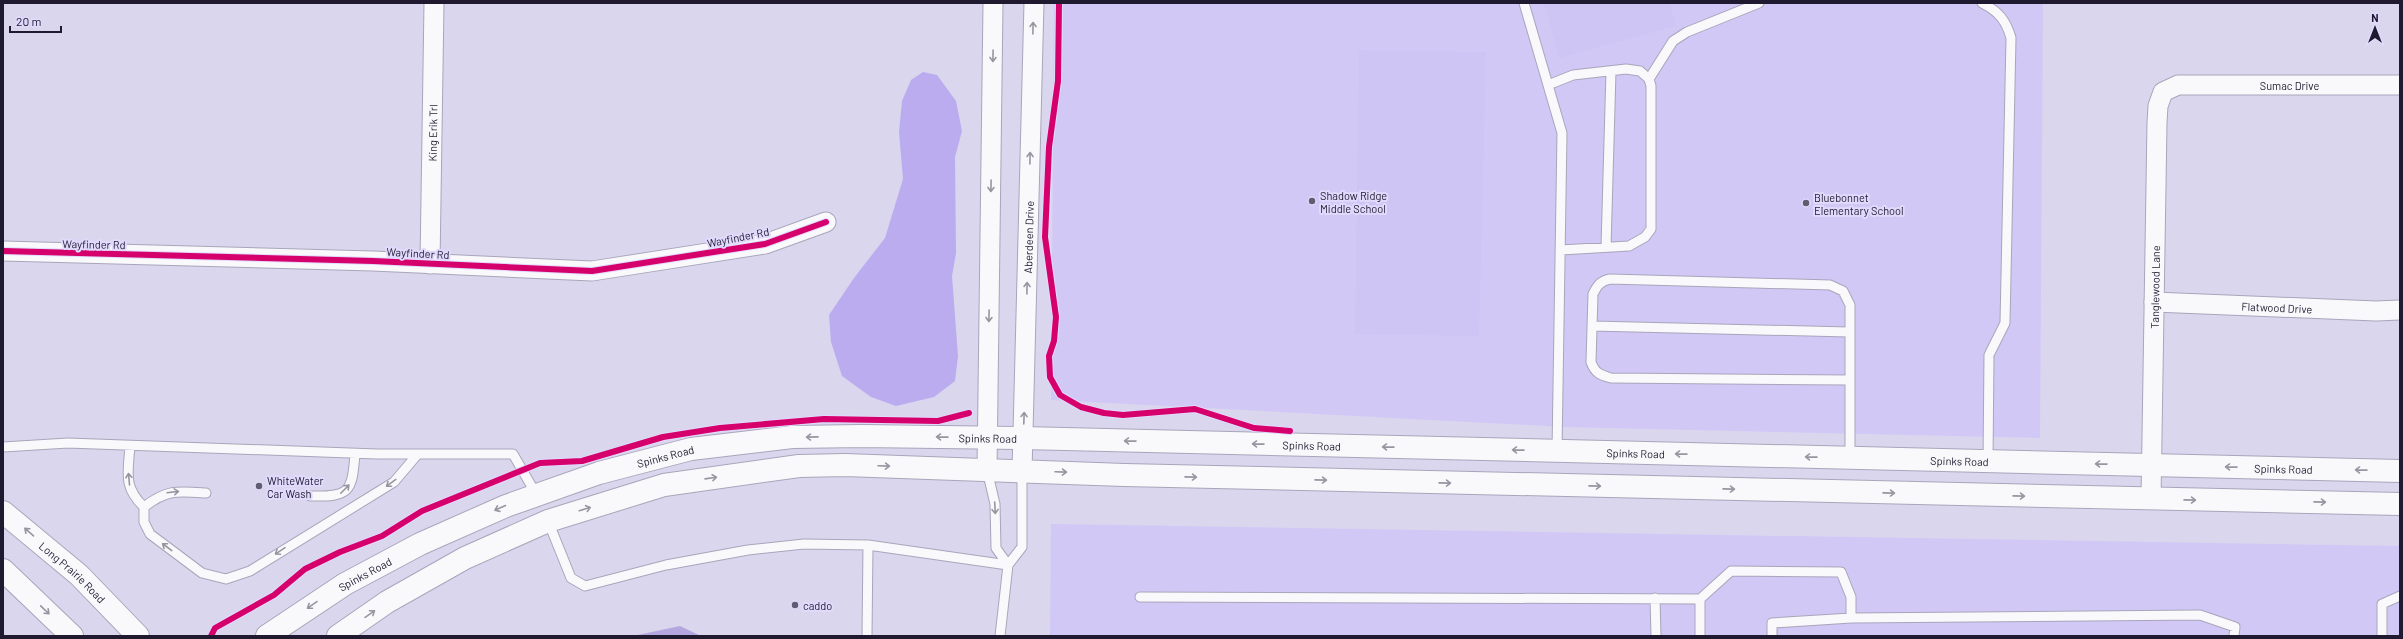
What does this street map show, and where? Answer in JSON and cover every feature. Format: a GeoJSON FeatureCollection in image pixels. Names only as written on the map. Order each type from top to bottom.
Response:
{"type":"FeatureCollection","features":[{"type":"Feature","properties":{"kind":"main road","name":"Spinks Road"},"geometry":{"type":"LineString","coordinates":[[267,636],[329,593],[420,544],[536,494],[599,473],[690,449],[792,437],[862,436],[1023,438],[2400,471]]}},
{"type":"Feature","properties":{"kind":"main road"},"geometry":{"type":"LineString","coordinates":[[1556,485],[1557,451]]}},
{"type":"Feature","properties":{"kind":"main road"},"geometry":{"type":"LineString","coordinates":[[1850,458],[1850,492]]}},
{"type":"Feature","properties":{"kind":"main road"},"geometry":{"type":"LineString","coordinates":[[338,636],[387,602],[465,558],[548,521],[664,485],[799,466],[845,465],[1556,485],[2400,504]]}},
{"type":"Feature","properties":{"kind":"main road"},"geometry":{"type":"LineString","coordinates":[[536,494],[548,521]]}},
{"type":"Feature","properties":{"kind":"main road","name":"Long Prairie Road"},"geometry":{"type":"LineString","coordinates":[[3,512],[79,576],[138,636]]}},
{"type":"Feature","properties":{"kind":"main road"},"geometry":{"type":"LineString","coordinates":[[3,570],[72,636]]}},
{"type":"Feature","properties":{"kind":"street","name":"King Erik Trl"},"geometry":{"type":"LineString","coordinates":[[430,264],[434,3]]}},
{"type":"Feature","properties":{"kind":"street"},"geometry":{"type":"LineString","coordinates":[[988,470],[993,3]]}},
{"type":"Feature","properties":{"kind":"street","name":"Aberdeen Drive"},"geometry":{"type":"LineString","coordinates":[[1022,471],[1034,3]]}},
{"type":"Feature","properties":{"kind":"street","name":"Sumac Drive"},"geometry":{"type":"LineString","coordinates":[[2178,86],[2400,85]]}},
{"type":"Feature","properties":{"kind":"street","name":"Tanglewood Lane"},"geometry":{"type":"LineString","coordinates":[[2151,499],[2158,106],[2163,92],[2178,86]]}},
{"type":"Feature","properties":{"kind":"street","name":"Wayfinder Rd"},"geometry":{"type":"LineString","coordinates":[[3,252],[430,264],[592,271],[765,244],[826,222]]}},
{"type":"Feature","properties":{"kind":"street","name":"Flatwood Drive"},"geometry":{"type":"LineString","coordinates":[[2154,302],[2376,312],[2400,310]]}},
{"type":"Feature","properties":{"kind":"lane"},"geometry":{"type":"LineString","coordinates":[[1524,3],[1562,133],[1557,451]]}},
{"type":"Feature","properties":{"kind":"lane"},"geometry":{"type":"LineString","coordinates":[[1649,79],[1673,41],[1686,32],[1758,3]]}},
{"type":"Feature","properties":{"kind":"lane"},"geometry":{"type":"LineString","coordinates":[[1982,3],[1999,14],[2007,24],[2011,38],[2005,323],[1989,355],[1988,461]]}},
{"type":"Feature","properties":{"kind":"lane"},"geometry":{"type":"LineString","coordinates":[[1548,86],[1572,75],[1626,69],[1640,71],[1649,79],[1651,86],[1651,229],[1645,237],[1633,245],[1560,250]]}},
{"type":"Feature","properties":{"kind":"lane"},"geometry":{"type":"LineString","coordinates":[[1606,247],[1612,71]]}},
{"type":"Feature","properties":{"kind":"lane"},"geometry":{"type":"LineString","coordinates":[[1849,380],[1611,378],[1601,375],[1594,370],[1591,362],[1593,294],[1597,286],[1604,280],[1617,279],[1830,285],[1843,291],[1847,296],[1850,305],[1850,458]]}},
{"type":"Feature","properties":{"kind":"lane"},"geometry":{"type":"LineString","coordinates":[[1592,326],[1849,332]]}},
{"type":"Feature","properties":{"kind":"lane"},"geometry":{"type":"LineString","coordinates":[[3,447],[68,443],[355,454],[513,454],[536,494]]}},
{"type":"Feature","properties":{"kind":"lane"},"geometry":{"type":"LineString","coordinates":[[130,446],[128,482],[133,497],[144,507],[144,522],[150,534],[202,573],[226,579],[250,572],[394,482],[417,455]]}},
{"type":"Feature","properties":{"kind":"lane"},"geometry":{"type":"LineString","coordinates":[[310,496],[335,497],[347,490],[353,479],[355,454]]}},
{"type":"Feature","properties":{"kind":"lane"},"geometry":{"type":"LineString","coordinates":[[988,470],[995,504],[996,548],[1008,566]]}},
{"type":"Feature","properties":{"kind":"lane"},"geometry":{"type":"LineString","coordinates":[[1000,636],[1008,566],[1022,547],[1022,471]]}},
{"type":"Feature","properties":{"kind":"lane"},"geometry":{"type":"LineString","coordinates":[[144,507],[158,496],[168,492],[206,493]]}},
{"type":"Feature","properties":{"kind":"lane"},"geometry":{"type":"LineString","coordinates":[[548,521],[570,578],[585,586],[666,566],[748,550],[804,544],[868,545],[1008,566]]}},
{"type":"Feature","properties":{"kind":"lane"},"geometry":{"type":"LineString","coordinates":[[867,636],[868,545]]}},
{"type":"Feature","properties":{"kind":"lane"},"geometry":{"type":"LineString","coordinates":[[1140,597],[1700,599],[1731,571],[1841,572],[1852,597],[1852,618]]}},
{"type":"Feature","properties":{"kind":"lane"},"geometry":{"type":"LineString","coordinates":[[2382,636],[2382,604],[2400,596]]}},
{"type":"Feature","properties":{"kind":"lane"},"geometry":{"type":"LineString","coordinates":[[1656,598],[1656,636]]}},
{"type":"Feature","properties":{"kind":"lane"},"geometry":{"type":"LineString","coordinates":[[1700,599],[1700,636]]}},
{"type":"Feature","properties":{"kind":"lane"},"geometry":{"type":"LineString","coordinates":[[1772,636],[1772,622],[1852,618],[2200,615],[2234,627],[2234,636]]}},
{"type":"Feature","properties":{"kind":"shaded area"},"geometry":{"type":"Polygon","coordinates":[[[1054,3],[2043,3],[2040,438],[1565,427],[1051,400],[1054,3]]]}},
{"type":"Feature","properties":{"kind":"shaded area"},"geometry":{"type":"Polygon","coordinates":[[[1544,3],[1670,3],[1676,26],[1559,58],[1544,3]]]}},
{"type":"Feature","properties":{"kind":"shaded area"},"geometry":{"type":"Polygon","coordinates":[[[1359,50],[1486,52],[1479,336],[1355,334],[1359,50]]]}},
{"type":"Feature","properties":{"kind":"shaded area"},"geometry":{"type":"Polygon","coordinates":[[[923,72],[937,75],[956,101],[962,131],[955,157],[956,253],[952,276],[958,356],[955,381],[934,397],[896,406],[871,397],[842,376],[831,342],[829,315],[854,278],[885,238],[903,179],[899,132],[902,101],[911,80],[923,72]]]}},
{"type":"Feature","properties":{"kind":"shaded area"},"geometry":{"type":"Polygon","coordinates":[[[1051,524],[2400,546],[2400,636],[1050,636],[1051,524]]]}},
{"type":"Feature","properties":{"kind":"shaded area"},"geometry":{"type":"Polygon","coordinates":[[[680,626],[701,636],[633,636],[680,626]]]}},
{"type":"Feature","properties":{"kind":"cycle path"},"geometry":{"type":"LineString","coordinates":[[1059,3],[1058,81],[1049,147],[1045,237],[1056,317],[1054,341],[1049,356],[1050,377],[1060,395],[1081,407],[1104,413],[1123,415],[1195,409],[1254,428],[1290,431]]}},
{"type":"Feature","properties":{"kind":"cycle path"},"geometry":{"type":"LineString","coordinates":[[3,251],[373,261],[592,271],[765,244],[826,222]]}},
{"type":"Feature","properties":{"kind":"cycle path"},"geometry":{"type":"LineString","coordinates":[[211,636],[215,628],[274,595],[305,569],[340,552],[382,536],[422,511],[540,463],[582,461],[663,437],[720,428],[824,419],[938,421],[969,413]]}},
{"type":"Feature","properties":{"kind":"place","name":"Shadow Ridge Middle School"},"geometry":{"type":"Point","coordinates":[1312,201]}},
{"type":"Feature","properties":{"kind":"place","name":"Bluebonnet Elementary School"},"geometry":{"type":"Point","coordinates":[1806,203]}},
{"type":"Feature","properties":{"kind":"place","name":"WhiteWater Car Wash"},"geometry":{"type":"Point","coordinates":[259,486]}},
{"type":"Feature","properties":{"kind":"place","name":"caddo"},"geometry":{"type":"Point","coordinates":[795,605]}}]}
